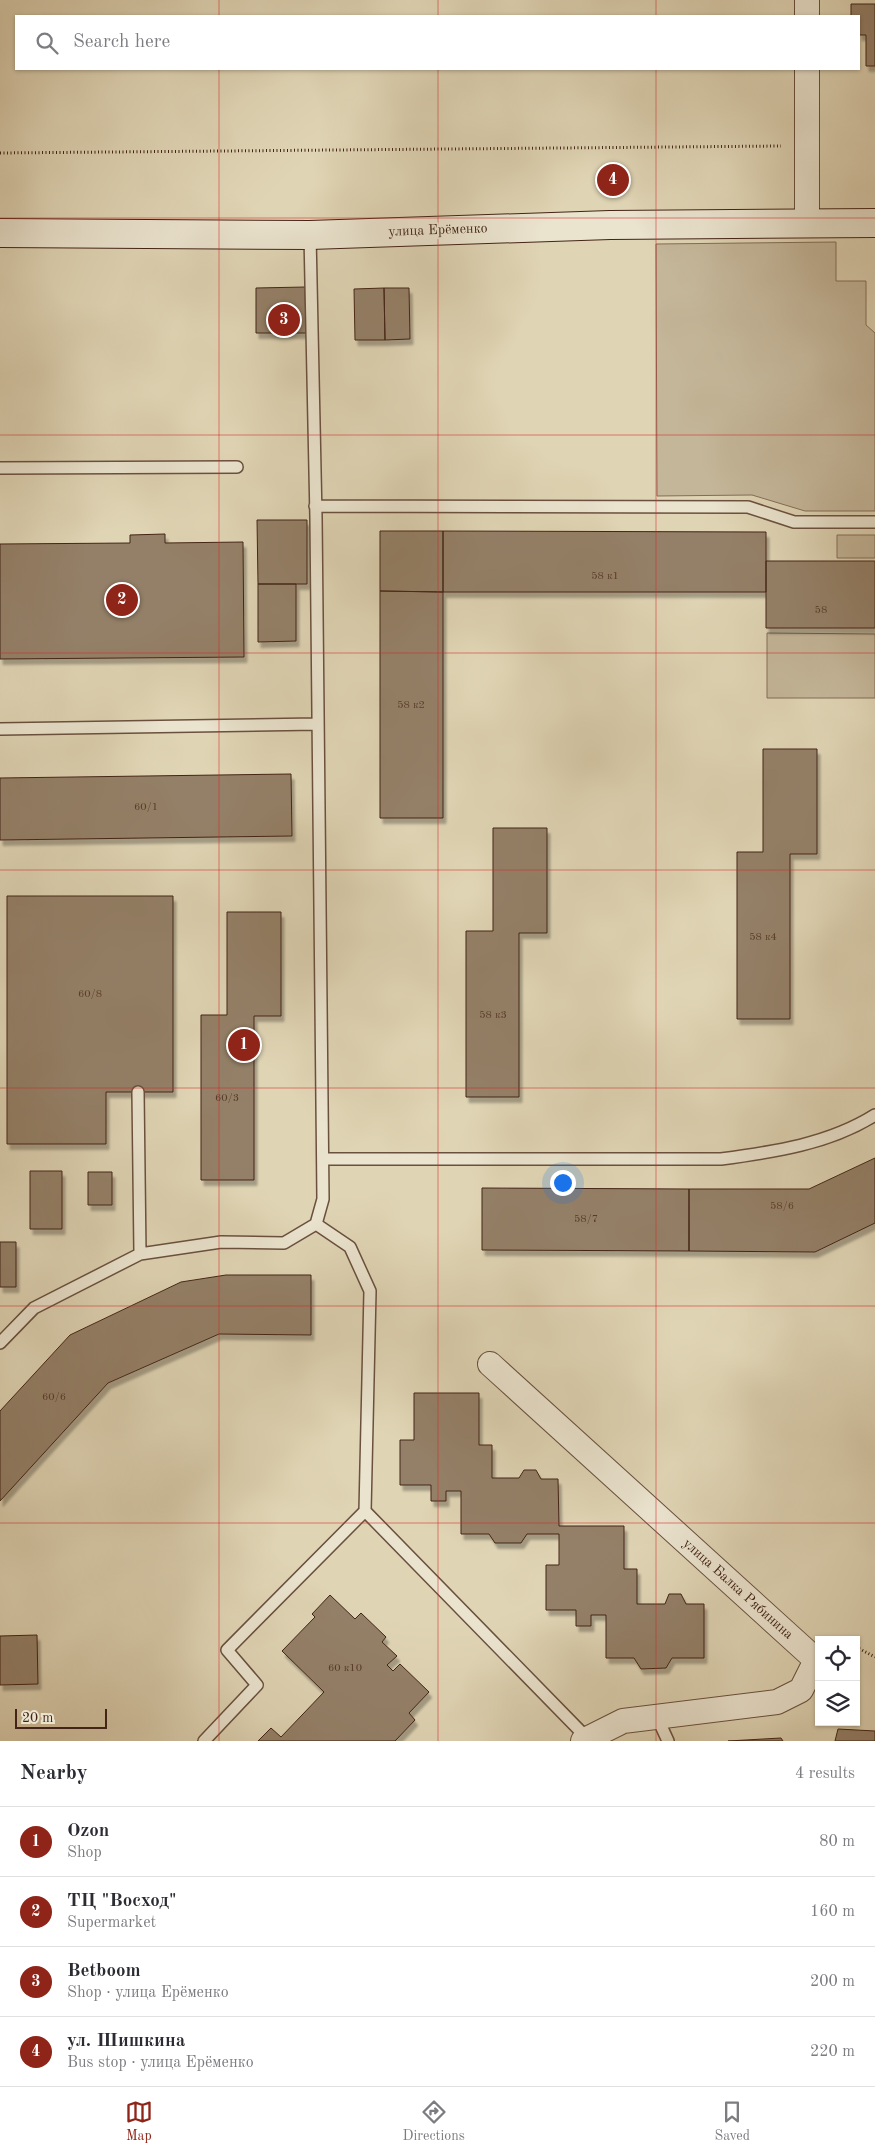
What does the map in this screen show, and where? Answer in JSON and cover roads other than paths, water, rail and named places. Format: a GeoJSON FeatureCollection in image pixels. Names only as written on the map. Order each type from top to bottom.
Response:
{"type":"FeatureCollection","features":[{"type":"Feature","properties":{"kind":"main road","name":"улица Ерёменко"},"geometry":{"type":"LineString","coordinates":[[0,234],[310,235],[610,225],[875,223]]}},
{"type":"Feature","properties":{"kind":"street"},"geometry":{"type":"LineString","coordinates":[[807,0],[807,15]]}},
{"type":"Feature","properties":{"kind":"street"},"geometry":{"type":"LineString","coordinates":[[807,70],[807,223]]}},
{"type":"Feature","properties":{"kind":"street","name":"улица Балка Рябинина"},"geometry":{"type":"LineString","coordinates":[[490,1364],[816,1660],[801,1690],[777,1702],[623,1721],[585,1740]]}},
{"type":"Feature","properties":{"kind":"lane"},"geometry":{"type":"LineString","coordinates":[[0,1342],[34,1308],[140,1254],[221,1242],[284,1243],[316,1224],[323,1199],[323,1159],[310,235]]}},
{"type":"Feature","properties":{"kind":"lane"},"geometry":{"type":"LineString","coordinates":[[0,468],[237,467]]}},
{"type":"Feature","properties":{"kind":"lane"},"geometry":{"type":"LineString","coordinates":[[315,506],[748,507],[794,522],[875,522]]}},
{"type":"Feature","properties":{"kind":"lane"},"geometry":{"type":"LineString","coordinates":[[0,729],[317,724]]}},
{"type":"Feature","properties":{"kind":"lane"},"geometry":{"type":"LineString","coordinates":[[138,1092],[140,1254]]}},
{"type":"Feature","properties":{"kind":"lane"},"geometry":{"type":"LineString","coordinates":[[323,1159],[721,1159],[811,1144],[864,1122],[875,1115]]}},
{"type":"Feature","properties":{"kind":"lane"},"geometry":{"type":"LineString","coordinates":[[204,1741],[257,1684],[227,1650],[364,1511],[370,1292],[350,1248],[316,1224]]}},
{"type":"Feature","properties":{"kind":"lane"},"geometry":{"type":"LineString","coordinates":[[364,1511],[585,1740]]}},
{"type":"Feature","properties":{"kind":"lane"},"geometry":{"type":"LineString","coordinates":[[657,1717],[668,1741]]}},
{"type":"Feature","properties":{"kind":"place","name":"ул. Шишкина"},"geometry":{"type":"Point","coordinates":[613,180]}},
{"type":"Feature","properties":{"kind":"place","name":"Betboom"},"geometry":{"type":"Point","coordinates":[284,320]}},
{"type":"Feature","properties":{"kind":"place","name":"ТЦ \"Восход\""},"geometry":{"type":"Point","coordinates":[122,600]}},
{"type":"Feature","properties":{"kind":"place","name":"Ozon"},"geometry":{"type":"Point","coordinates":[244,1045]}}]}
